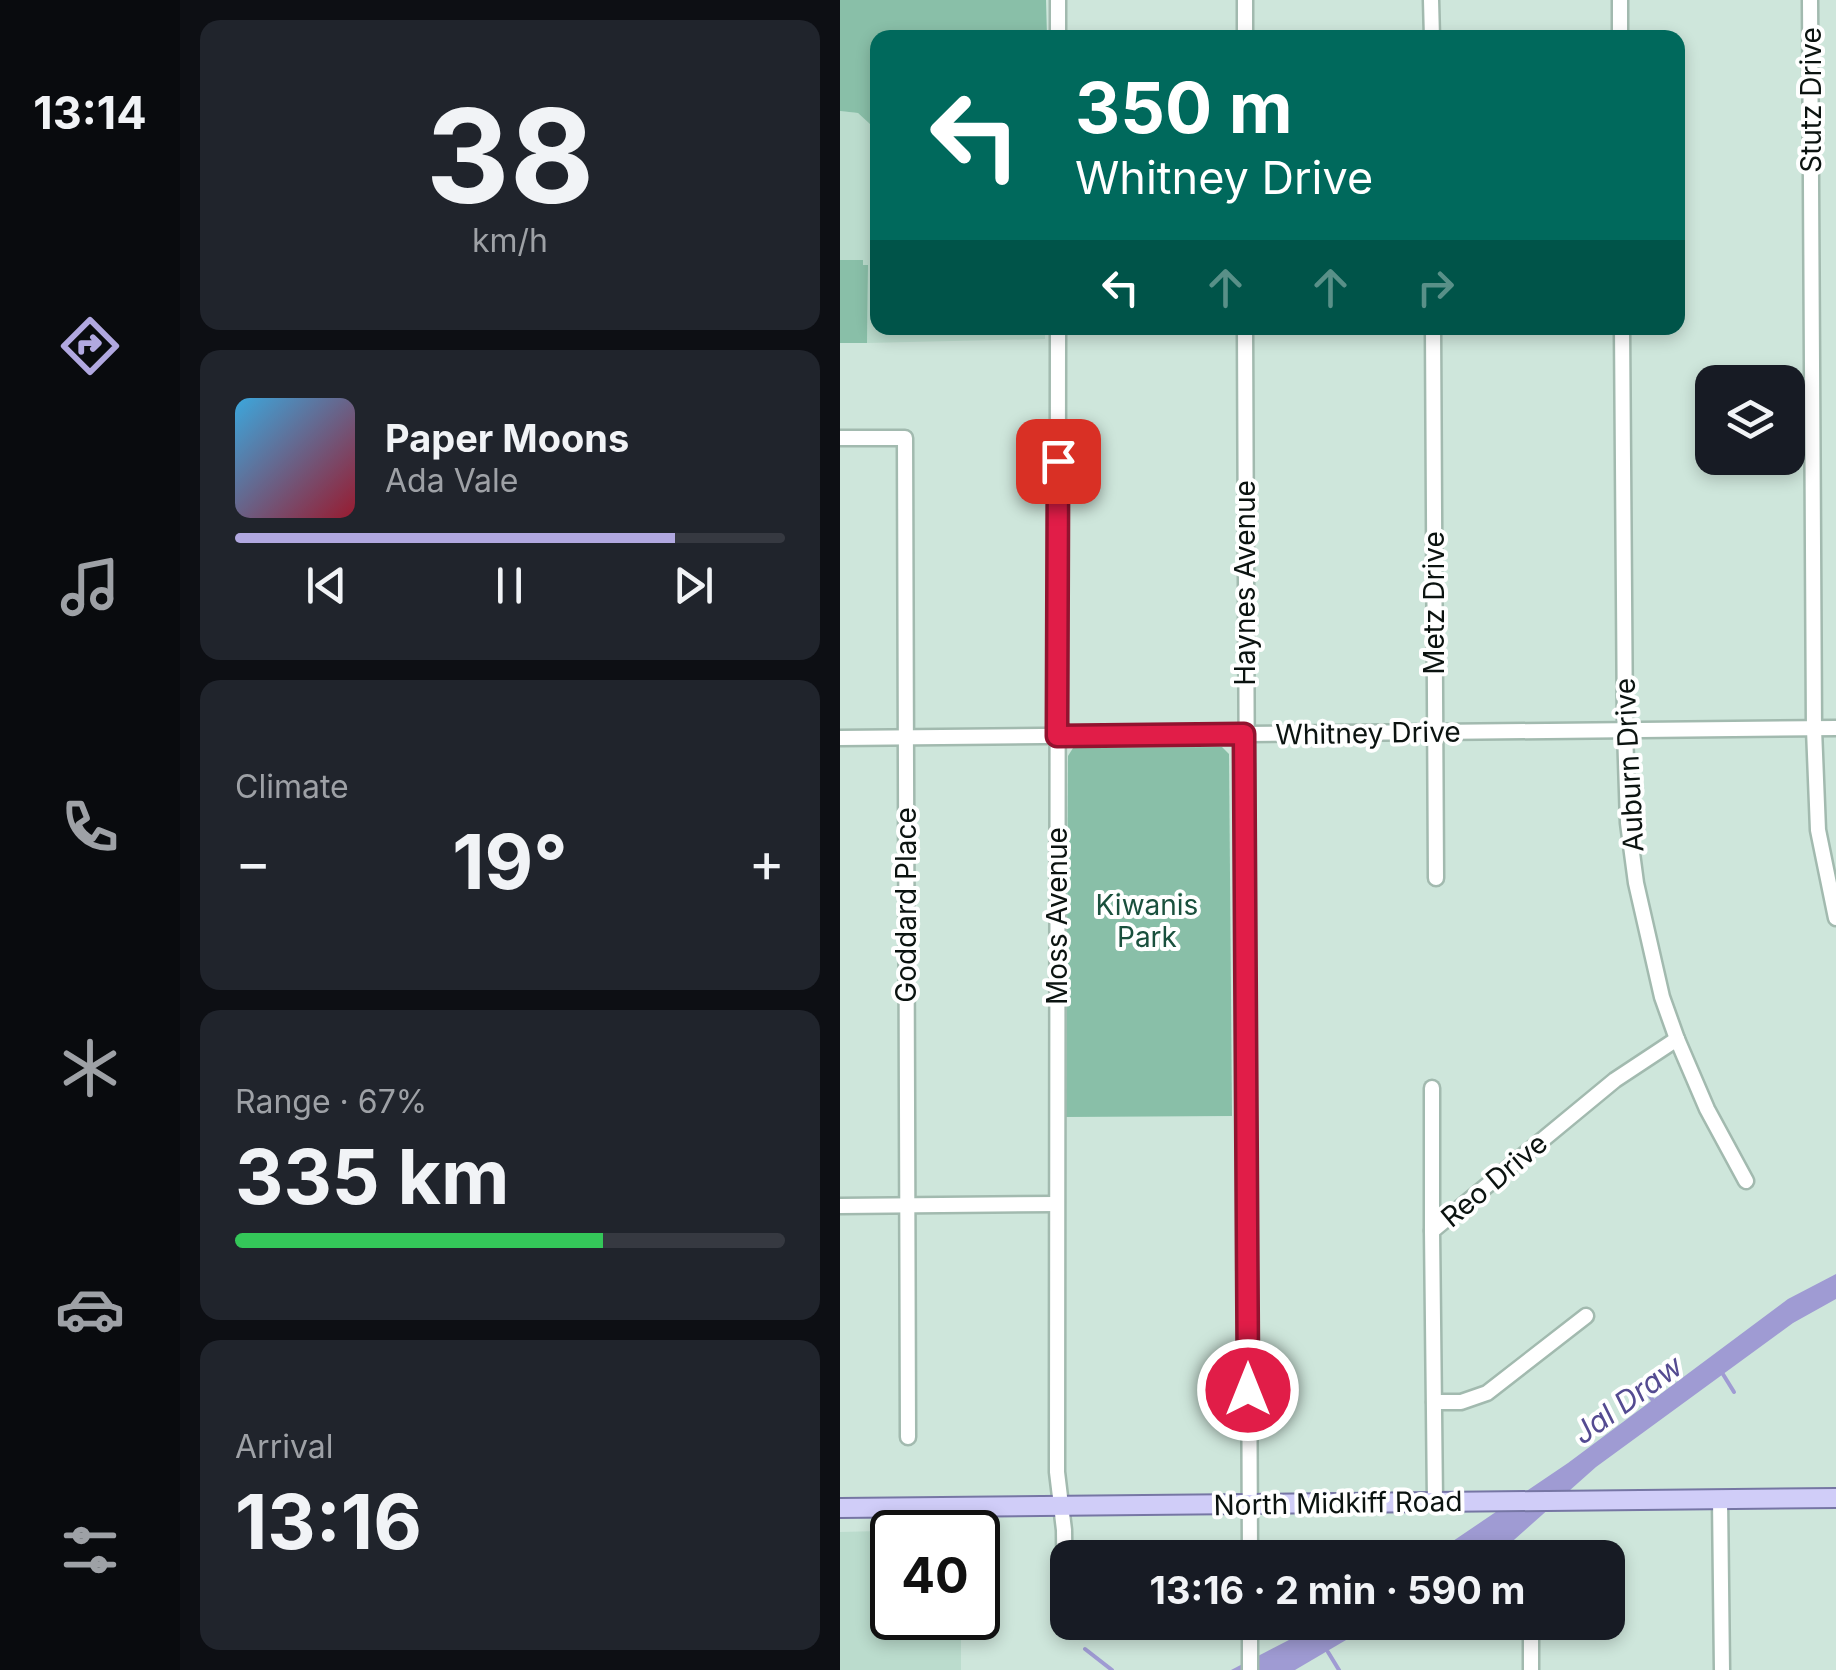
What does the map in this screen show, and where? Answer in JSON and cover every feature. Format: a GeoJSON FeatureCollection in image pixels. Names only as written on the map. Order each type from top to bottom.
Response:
{"type":"FeatureCollection","features":[{"type":"Feature","properties":{"kind":"main road","name":"North Midkiff Road"},"geometry":{"type":"LineString","coordinates":[[840,1508],[1836,1498]]}},
{"type":"Feature","properties":{"kind":"street"},"geometry":{"type":"LineString","coordinates":[[1058,0],[1058,30]]}},
{"type":"Feature","properties":{"kind":"street"},"geometry":{"type":"LineString","coordinates":[[1245,0],[1245,30]]}},
{"type":"Feature","properties":{"kind":"street"},"geometry":{"type":"LineString","coordinates":[[1432,0],[1432,30]]}},
{"type":"Feature","properties":{"kind":"street"},"geometry":{"type":"LineString","coordinates":[[1620,0],[1620,30]]}},
{"type":"Feature","properties":{"kind":"street","name":"Stutz Drive"},"geometry":{"type":"LineString","coordinates":[[1810,0],[1814,728],[1818,830],[1836,918]]}},
{"type":"Feature","properties":{"kind":"street","name":"Moss Avenue"},"geometry":{"type":"LineString","coordinates":[[1058,335],[1057,1472],[1064,1540]]}},
{"type":"Feature","properties":{"kind":"street","name":"Haynes Avenue"},"geometry":{"type":"LineString","coordinates":[[1245,335],[1250,1540]]}},
{"type":"Feature","properties":{"kind":"street","name":"Metz Drive"},"geometry":{"type":"LineString","coordinates":[[1433,335],[1436,878]]}},
{"type":"Feature","properties":{"kind":"street","name":"Auburn Drive"},"geometry":{"type":"LineString","coordinates":[[1622,335],[1625,730],[1628,823],[1636,884],[1662,996],[1677,1039],[1707,1109],[1746,1181]]}},
{"type":"Feature","properties":{"kind":"street","name":"Goddard Place"},"geometry":{"type":"LineString","coordinates":[[840,438],[905,438],[908,1438]]}},
{"type":"Feature","properties":{"kind":"street","name":"Whitney Drive"},"geometry":{"type":"LineString","coordinates":[[840,738],[1836,728]]}},
{"type":"Feature","properties":{"kind":"street","name":"Reo Drive"},"geometry":{"type":"LineString","coordinates":[[1435,1502],[1432,1231],[1615,1080],[1677,1039]]}},
{"type":"Feature","properties":{"kind":"street"},"geometry":{"type":"LineString","coordinates":[[1432,1088],[1432,1231]]}},
{"type":"Feature","properties":{"kind":"street"},"geometry":{"type":"LineString","coordinates":[[840,1206],[1056,1204]]}},
{"type":"Feature","properties":{"kind":"street"},"geometry":{"type":"LineString","coordinates":[[1434,1402],[1461,1402],[1488,1393],[1586,1316]]}},
{"type":"Feature","properties":{"kind":"street"},"geometry":{"type":"LineString","coordinates":[[1720,1499],[1722,1670]]}},
{"type":"Feature","properties":{"kind":"street"},"geometry":{"type":"LineString","coordinates":[[1250,1640],[1250,1670]]}},
{"type":"Feature","properties":{"kind":"street"},"geometry":{"type":"LineString","coordinates":[[1531,1640],[1531,1670]]}},
{"type":"Feature","properties":{"kind":"shaded area"},"geometry":{"type":"Polygon","coordinates":[[[840,111],[858,113],[870,123],[870,335],[1045,335],[1045,339],[867,343],[868,266],[840,263],[840,111]]]}},
{"type":"Feature","properties":{"kind":"shaded area"},"geometry":{"type":"Polygon","coordinates":[[[1836,1274],[1836,1299],[1793,1323],[1596,1467],[1514,1540],[1455,1540],[1568,1463],[1788,1299],[1836,1274]]]}},
{"type":"Feature","properties":{"kind":"shaded area"},"geometry":{"type":"Polygon","coordinates":[[[870,1531],[870,1640],[961,1640],[961,1670],[840,1670],[840,1532],[870,1531]]]}},
{"type":"Feature","properties":{"kind":"shaded area"},"geometry":{"type":"Polygon","coordinates":[[[1289,1640],[1346,1640],[1295,1670],[1231,1670],[1289,1640]]]}},
{"type":"Feature","properties":{"kind":"green space"},"geometry":{"type":"Polygon","coordinates":[[[840,0],[1046,0],[1047,30],[870,30],[870,124],[858,113],[840,111],[840,0]]]}},
{"type":"Feature","properties":{"kind":"green space"},"geometry":{"type":"Polygon","coordinates":[[[840,260],[863,260],[863,265],[868,265],[867,343],[840,343],[840,260]]]}},
{"type":"Feature","properties":{"kind":"green space","name":"Kiwanis Park"},"geometry":{"type":"Polygon","coordinates":[[[1222,747],[1229,754],[1232,1116],[1066,1117],[1068,756],[1073,748],[1222,747]]]}},
{"type":"Feature","properties":{"kind":"waterway"},"geometry":{"type":"LineString","coordinates":[[1721,1371],[1734,1392]]}},
{"type":"Feature","properties":{"kind":"waterway","name":"Jal Draw"},"geometry":{"type":"LineString","coordinates":[[1643,1386],[1654,1402]]}},
{"type":"Feature","properties":{"kind":"waterway"},"geometry":{"type":"LineString","coordinates":[[1085,1649],[1112,1670]]}},
{"type":"Feature","properties":{"kind":"waterway"},"geometry":{"type":"LineString","coordinates":[[1328,1652],[1339,1670]]}},
{"type":"Feature","properties":{"kind":"route"},"geometry":{"type":"LineString","coordinates":[[1058,461],[1057,736],[1244,734],[1248,1390]]}}]}
